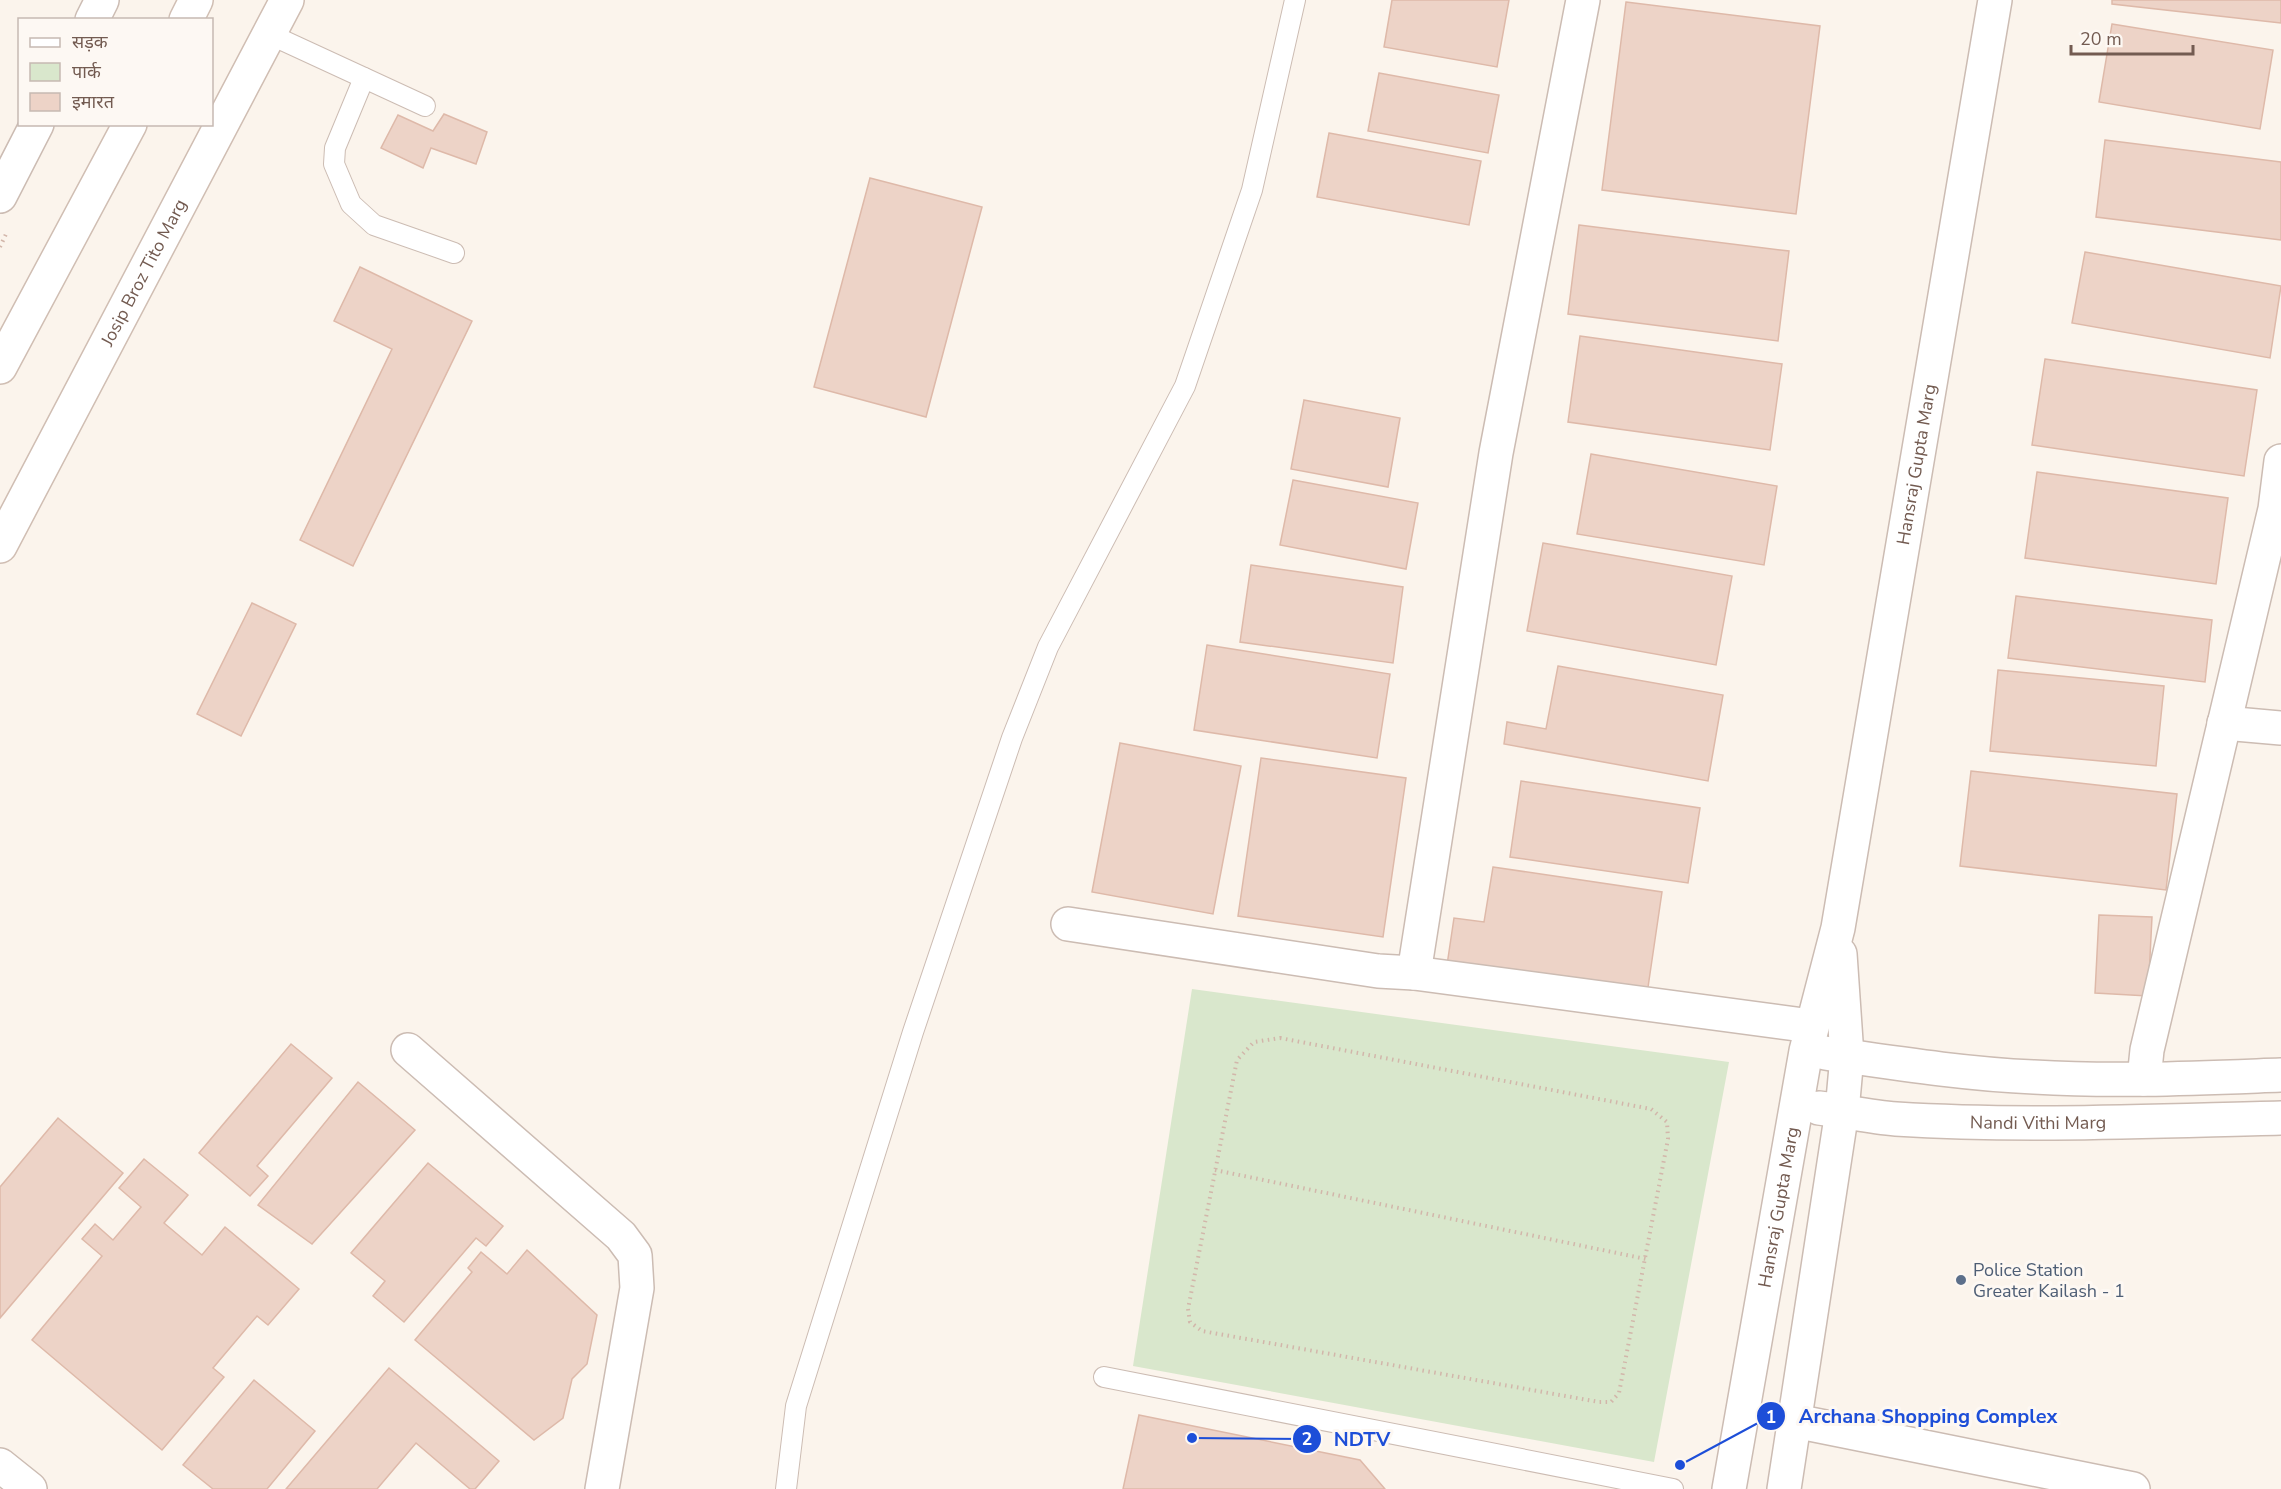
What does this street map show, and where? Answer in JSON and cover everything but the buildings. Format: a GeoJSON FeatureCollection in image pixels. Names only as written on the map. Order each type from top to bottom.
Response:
{"type":"FeatureCollection","features":[{"type":"Feature","properties":{"kind":"street"},"geometry":{"type":"LineString","coordinates":[[93,18],[102,0]]}},
{"type":"Feature","properties":{"kind":"street"},"geometry":{"type":"LineString","coordinates":[[187,18],[196,0]]}},
{"type":"Feature","properties":{"kind":"street","name":"Josip Broz Tito Marg"},"geometry":{"type":"LineString","coordinates":[[0,546],[287,0]]}},
{"type":"Feature","properties":{"kind":"street"},"geometry":{"type":"LineString","coordinates":[[1414,973],[1496,453],[1583,0]]}},
{"type":"Feature","properties":{"kind":"street","name":"Hansraj Gupta Marg"},"geometry":{"type":"LineString","coordinates":[[1729,1489],[1809,1038],[1838,928],[1995,0]]}},
{"type":"Feature","properties":{"kind":"street"},"geometry":{"type":"LineString","coordinates":[[0,196],[7,165],[36,126]]}},
{"type":"Feature","properties":{"kind":"street"},"geometry":{"type":"LineString","coordinates":[[0,367],[129,126]]}},
{"type":"Feature","properties":{"kind":"street"},"geometry":{"type":"LineString","coordinates":[[2144,1079],[2147,1050],[2224,723],[2278,509],[2281,461]]}},
{"type":"Feature","properties":{"kind":"street"},"geometry":{"type":"LineString","coordinates":[[2224,723],[2281,728]]}},
{"type":"Feature","properties":{"kind":"street"},"geometry":{"type":"LineString","coordinates":[[1068,924],[1378,971],[1414,973],[1809,1038],[1847,1056],[2033,1077],[2144,1079],[2281,1075]]}},
{"type":"Feature","properties":{"kind":"street","name":"Hansraj Gupta Marg"},"geometry":{"type":"LineString","coordinates":[[1784,1489],[1842,1111],[1847,1056],[1838,928]]}},
{"type":"Feature","properties":{"kind":"street"},"geometry":{"type":"LineString","coordinates":[[408,1050],[621,1236],[635,1255],[637,1288],[602,1489]]}},
{"type":"Feature","properties":{"kind":"street","name":"Nandi Vithi Marg"},"geometry":{"type":"LineString","coordinates":[[1796,1106],[1893,1118],[1981,1123],[2281,1118]]}},
{"type":"Feature","properties":{"kind":"street"},"geometry":{"type":"LineString","coordinates":[[1794,1421],[2079,1484],[2133,1489]]}},
{"type":"Feature","properties":{"kind":"street"},"geometry":{"type":"LineString","coordinates":[[0,1466],[30,1489]]}},
{"type":"Feature","properties":{"kind":"lane"},"geometry":{"type":"LineString","coordinates":[[786,1489],[796,1406],[913,1032],[1012,738],[1048,647],[1185,386],[1252,189],[1295,0]]}},
{"type":"Feature","properties":{"kind":"lane"},"geometry":{"type":"LineString","coordinates":[[269,34],[425,106]]}},
{"type":"Feature","properties":{"kind":"lane"},"geometry":{"type":"LineString","coordinates":[[364,78],[335,148],[334,164],[351,204],[374,225],[454,253]]}},
{"type":"Feature","properties":{"kind":"lane"},"geometry":{"type":"LineString","coordinates":[[1104,1377],[1673,1489]]}},
{"type":"Feature","properties":{"kind":"path"},"geometry":{"type":"LineString","coordinates":[[1280,1038],[1651,1109],[1667,1122],[1668,1139],[1619,1394],[1611,1402],[1599,1402],[1202,1331],[1190,1322],[1188,1309],[1215,1170],[1237,1060],[1254,1042],[1280,1038]]}},
{"type":"Feature","properties":{"kind":"path"},"geometry":{"type":"LineString","coordinates":[[1215,1170],[1646,1259]]}},
{"type":"Feature","properties":{"kind":"green space"},"geometry":{"type":"Polygon","coordinates":[[[1192,989],[1729,1062],[1654,1462],[1133,1366],[1192,989]]]}},
{"type":"Feature","properties":{"kind":"place","name":"Police Station Greater Kailash - 1"},"geometry":{"type":"Point","coordinates":[1961,1280]}},
{"type":"Feature","properties":{"kind":"place","name":"NDTV"},"geometry":{"type":"Point","coordinates":[1192,1438]}},
{"type":"Feature","properties":{"kind":"place","name":"Archana Shopping Complex"},"geometry":{"type":"Point","coordinates":[1680,1465]}}]}
